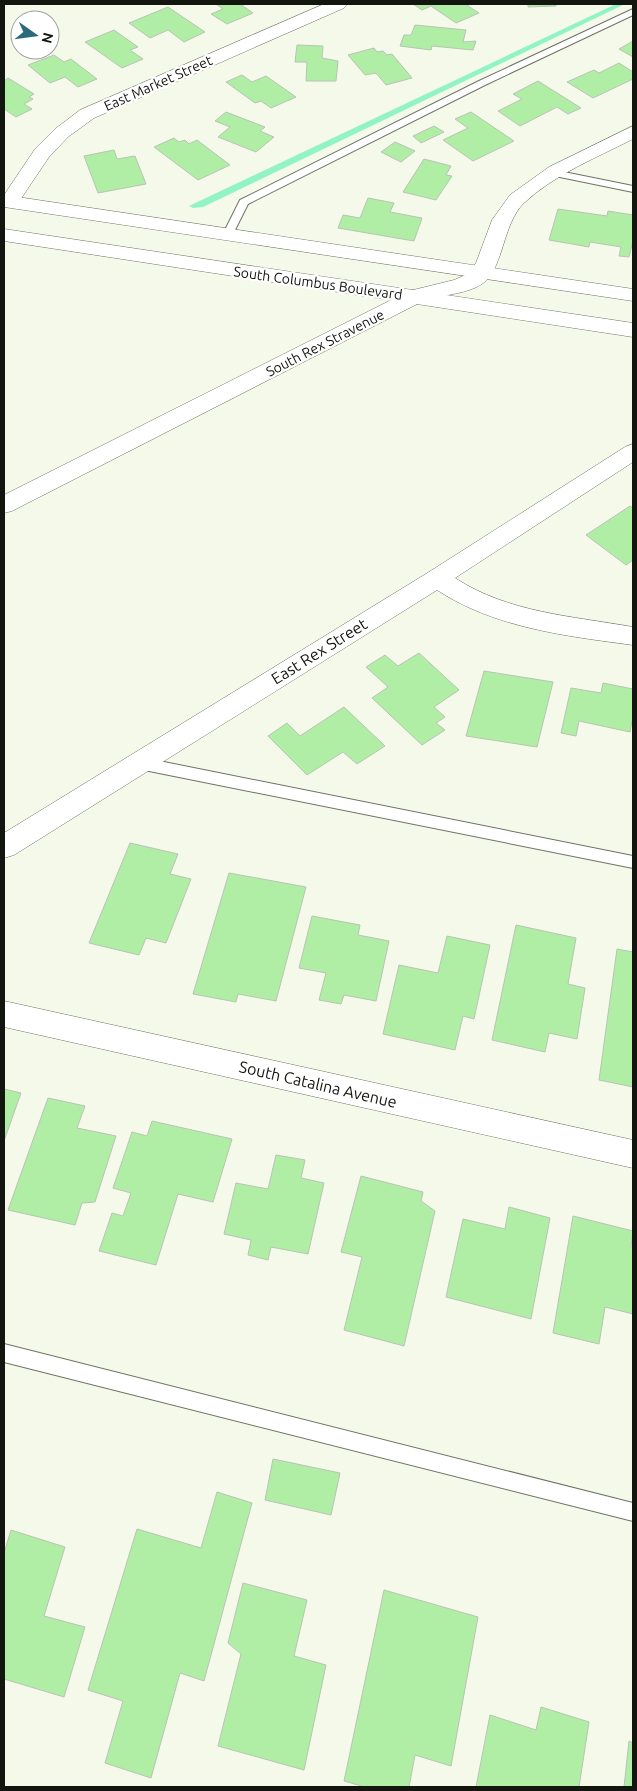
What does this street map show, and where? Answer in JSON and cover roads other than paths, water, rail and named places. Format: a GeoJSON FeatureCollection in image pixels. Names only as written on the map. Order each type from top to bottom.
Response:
{"type":"FeatureCollection","features":[{"type":"Feature","properties":{"kind":"street","name":"East Market Street"},"geometry":{"type":"LineString","coordinates":[[6,201],[33,162],[54,138],[87,114],[139,90],[337,10]]}},
{"type":"Feature","properties":{"kind":"street"},"geometry":{"type":"LineString","coordinates":[[139,90],[158,104]]}},
{"type":"Feature","properties":{"kind":"street"},"geometry":{"type":"LineString","coordinates":[[482,272],[498,225],[518,198],[554,173],[633,132]]}},
{"type":"Feature","properties":{"kind":"street"},"geometry":{"type":"LineString","coordinates":[[6,201],[633,295]]}},
{"type":"Feature","properties":{"kind":"street","name":"South Columbus Boulevard"},"geometry":{"type":"LineString","coordinates":[[5,236],[224,270],[416,296],[633,330]]}},
{"type":"Feature","properties":{"kind":"street","name":"South Rex Stravenue"},"geometry":{"type":"LineString","coordinates":[[4,505],[416,296],[430,290],[464,284],[476,278],[482,272]]}},
{"type":"Feature","properties":{"kind":"street","name":"East Rex Street"},"geometry":{"type":"LineString","coordinates":[[4,847],[628,459]]}},
{"type":"Feature","properties":{"kind":"street"},"geometry":{"type":"LineString","coordinates":[[437,578],[458,592],[480,603],[506,612],[633,636]]}},
{"type":"Feature","properties":{"kind":"street","name":"South Catalina Avenue"},"geometry":{"type":"LineString","coordinates":[[4,1014],[633,1154]]}},
{"type":"Feature","properties":{"kind":"lane"},"geometry":{"type":"LineString","coordinates":[[228,234],[244,202],[482,83],[633,12]]}},
{"type":"Feature","properties":{"kind":"lane"},"geometry":{"type":"LineString","coordinates":[[554,173],[633,189]]}},
{"type":"Feature","properties":{"kind":"lane"},"geometry":{"type":"LineString","coordinates":[[139,763],[633,862]]}},
{"type":"Feature","properties":{"kind":"lane"},"geometry":{"type":"LineString","coordinates":[[4,1353],[633,1512]]}},
{"type":"Feature","properties":{"kind":"waterway"},"geometry":{"type":"LineString","coordinates":[[193,206],[200,205],[621,4]]}}]}
